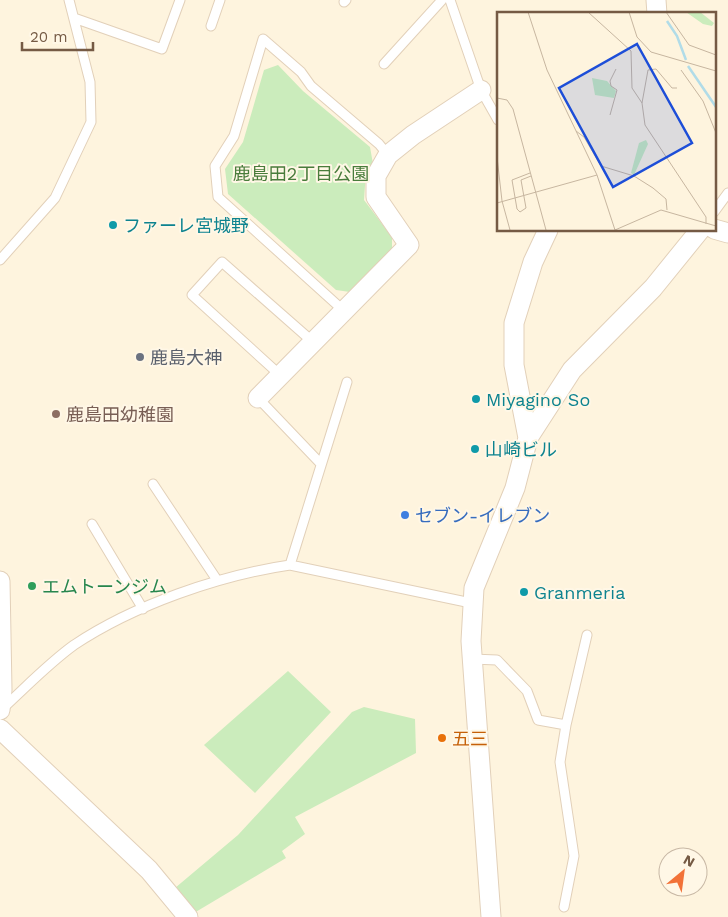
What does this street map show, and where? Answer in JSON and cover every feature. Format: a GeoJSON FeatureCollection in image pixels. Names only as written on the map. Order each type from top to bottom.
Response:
{"type":"FeatureCollection","features":[{"type":"Feature","properties":{"kind":"street"},"geometry":{"type":"LineString","coordinates":[[258,398],[409,245],[376,197],[376,176],[388,155],[413,135],[481,90]]}},
{"type":"Feature","properties":{"kind":"street"},"geometry":{"type":"LineString","coordinates":[[528,438],[514,365],[514,323],[533,262],[548,231]]}},
{"type":"Feature","properties":{"kind":"street"},"geometry":{"type":"LineString","coordinates":[[491,917],[472,659],[471,603],[474,588],[515,488],[528,438],[572,370],[653,288],[699,231]]}},
{"type":"Feature","properties":{"kind":"street"},"geometry":{"type":"LineString","coordinates":[[0,581],[0,710]]}},
{"type":"Feature","properties":{"kind":"street"},"geometry":{"type":"LineString","coordinates":[[0,729],[149,870],[188,917]]}},
{"type":"Feature","properties":{"kind":"lane"},"geometry":{"type":"LineString","coordinates":[[0,260],[55,198],[91,122],[90,82],[69,0]]}},
{"type":"Feature","properties":{"kind":"lane"},"geometry":{"type":"LineString","coordinates":[[74,18],[162,49],[180,0]]}},
{"type":"Feature","properties":{"kind":"lane"},"geometry":{"type":"LineString","coordinates":[[211,26],[220,0]]}},
{"type":"Feature","properties":{"kind":"lane"},"geometry":{"type":"LineString","coordinates":[[384,64],[442,0]]}},
{"type":"Feature","properties":{"kind":"lane"},"geometry":{"type":"LineString","coordinates":[[450,0],[481,90],[497,118]]}},
{"type":"Feature","properties":{"kind":"lane"},"geometry":{"type":"LineString","coordinates":[[344,311],[218,197],[215,166],[234,136],[262,38],[301,72],[312,86],[379,144],[388,155]]}},
{"type":"Feature","properties":{"kind":"lane"},"geometry":{"type":"LineString","coordinates":[[716,209],[728,193]]}},
{"type":"Feature","properties":{"kind":"lane"},"geometry":{"type":"LineString","coordinates":[[280,375],[192,295],[222,262],[313,342]]}},
{"type":"Feature","properties":{"kind":"lane"},"geometry":{"type":"LineString","coordinates":[[290,565],[347,382]]}},
{"type":"Feature","properties":{"kind":"lane"},"geometry":{"type":"LineString","coordinates":[[258,398],[321,464]]}},
{"type":"Feature","properties":{"kind":"lane"},"geometry":{"type":"LineString","coordinates":[[153,484],[217,580]]}},
{"type":"Feature","properties":{"kind":"lane"},"geometry":{"type":"LineString","coordinates":[[92,524],[143,609]]}},
{"type":"Feature","properties":{"kind":"lane"},"geometry":{"type":"LineString","coordinates":[[0,710],[74,646],[143,609],[217,580],[290,565],[471,603]]}},
{"type":"Feature","properties":{"kind":"lane"},"geometry":{"type":"LineString","coordinates":[[564,907],[574,856],[560,762],[566,725],[587,635]]}},
{"type":"Feature","properties":{"kind":"lane"},"geometry":{"type":"LineString","coordinates":[[472,659],[497,660],[527,691],[538,720],[566,725]]}},
{"type":"Feature","properties":{"kind":"green space","name":"鹿島田2丁目公園"},"geometry":{"type":"Polygon","coordinates":[[[278,65],[303,91],[370,147],[373,164],[366,171],[364,200],[392,237],[392,251],[350,292],[336,290],[228,194],[225,169],[243,142],[264,70],[278,65]]]}},
{"type":"Feature","properties":{"kind":"green space"},"geometry":{"type":"Polygon","coordinates":[[[288,671],[331,712],[255,793],[204,745],[288,671]]]}},
{"type":"Feature","properties":{"kind":"green space"},"geometry":{"type":"Polygon","coordinates":[[[364,707],[415,719],[416,753],[295,817],[305,834],[282,851],[286,858],[194,913],[175,888],[238,835],[352,712],[364,707]]]}},
{"type":"Feature","properties":{"kind":"place","name":"ファーレ宮城野"},"geometry":{"type":"Point","coordinates":[113,225]}},
{"type":"Feature","properties":{"kind":"place","name":"鹿島大神"},"geometry":{"type":"Point","coordinates":[140,357]}},
{"type":"Feature","properties":{"kind":"place","name":"Miyagino So"},"geometry":{"type":"Point","coordinates":[476,399]}},
{"type":"Feature","properties":{"kind":"place","name":"鹿島田幼稚園"},"geometry":{"type":"Point","coordinates":[56,414]}},
{"type":"Feature","properties":{"kind":"place","name":"山崎ビル"},"geometry":{"type":"Point","coordinates":[475,449]}},
{"type":"Feature","properties":{"kind":"place","name":"セブン-イレブン"},"geometry":{"type":"Point","coordinates":[405,515]}},
{"type":"Feature","properties":{"kind":"place","name":"エムトーンジム"},"geometry":{"type":"Point","coordinates":[32,586]}},
{"type":"Feature","properties":{"kind":"place","name":"Granmeria"},"geometry":{"type":"Point","coordinates":[524,592]}},
{"type":"Feature","properties":{"kind":"place","name":"五三"},"geometry":{"type":"Point","coordinates":[442,738]}}]}
